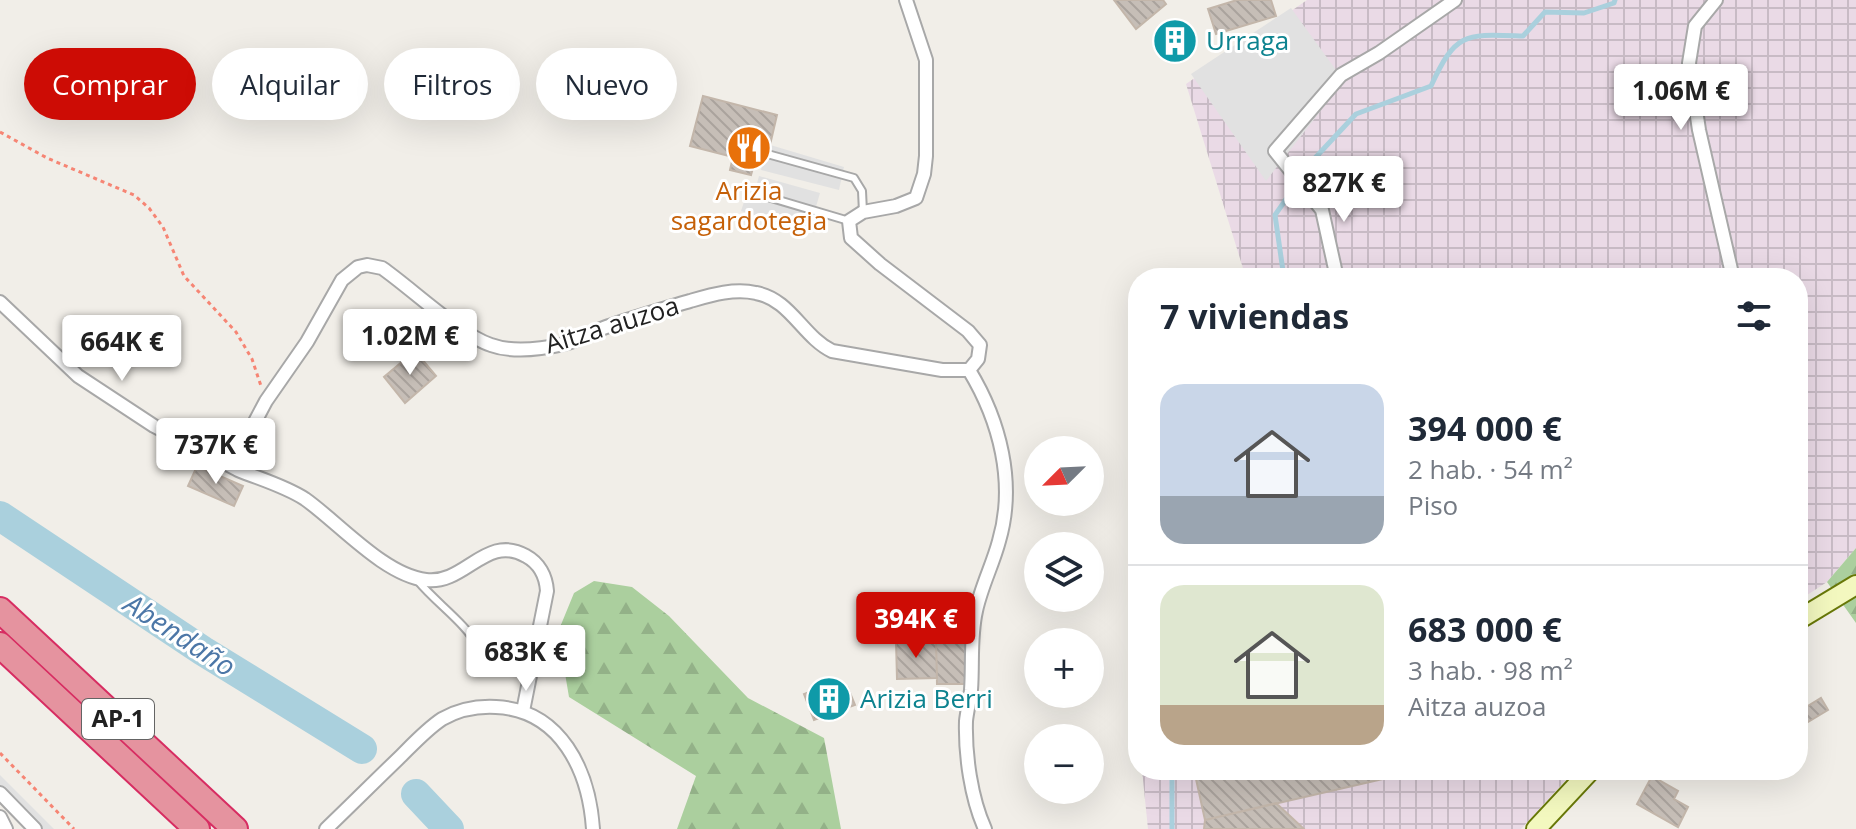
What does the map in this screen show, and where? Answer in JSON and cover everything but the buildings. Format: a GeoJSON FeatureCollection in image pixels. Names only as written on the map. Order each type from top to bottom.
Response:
{"type":"FeatureCollection","features":[{"type":"Feature","properties":{"kind":"highway","name":"AP-1"},"geometry":{"type":"LineString","coordinates":[[0,610],[235,829]]}},
{"type":"Feature","properties":{"kind":"highway","name":"AP-1"},"geometry":{"type":"LineString","coordinates":[[0,645],[197,829]]}},
{"type":"Feature","properties":{"kind":"street"},"geometry":{"type":"LineString","coordinates":[[906,0],[926,60],[924,174],[916,198],[896,206],[863,212],[849,221],[851,238],[980,345],[978,359],[969,370],[979,386],[997,432],[1006,468],[1006,503],[1000,538],[973,627],[971,692],[966,720],[972,785],[985,829]]}},
{"type":"Feature","properties":{"kind":"street"},"geometry":{"type":"LineString","coordinates":[[1335,268],[1322,210],[1275,151],[1341,75],[1379,53],[1455,0]]}},
{"type":"Feature","properties":{"kind":"street"},"geometry":{"type":"LineString","coordinates":[[1716,0],[1695,26],[1689,63],[1699,130],[1731,268]]}},
{"type":"Feature","properties":{"kind":"street","name":"Aitza auzoa"},"geometry":{"type":"LineString","coordinates":[[238,470],[239,452],[266,401],[307,342],[342,280],[358,267],[367,265],[382,268],[488,345],[506,349],[565,344],[606,327],[709,296],[738,291],[758,293],[773,299],[817,344],[832,351],[942,370],[969,370]]}},
{"type":"Feature","properties":{"kind":"street"},"geometry":{"type":"LineString","coordinates":[[0,302],[78,376],[154,426],[238,470],[303,498],[388,564],[416,578],[434,580],[452,576],[484,555],[501,549],[519,552],[535,562],[546,581],[547,591],[523,711]]}},
{"type":"Feature","properties":{"kind":"street"},"geometry":{"type":"LineString","coordinates":[[1808,614],[1856,585]]}},
{"type":"Feature","properties":{"kind":"street"},"geometry":{"type":"LineString","coordinates":[[326,829],[419,738],[444,718],[458,712],[488,707],[523,711],[538,718],[566,745],[586,791],[593,829]]}},
{"type":"Feature","properties":{"kind":"street"},"geometry":{"type":"LineString","coordinates":[[1536,829],[1582,780]]}},
{"type":"Feature","properties":{"kind":"street"},"geometry":{"type":"LineString","coordinates":[[0,793],[35,829]]}},
{"type":"Feature","properties":{"kind":"street"},"geometry":{"type":"LineString","coordinates":[[0,817],[6,829]]}},
{"type":"Feature","properties":{"kind":"lane"},"geometry":{"type":"LineString","coordinates":[[771,155],[854,178],[862,191],[863,212]]}},
{"type":"Feature","properties":{"kind":"lane"},"geometry":{"type":"LineString","coordinates":[[758,194],[849,221]]}},
{"type":"Feature","properties":{"kind":"lane"},"geometry":{"type":"LineString","coordinates":[[416,578],[474,638],[479,648]]}},
{"type":"Feature","properties":{"kind":"path"},"geometry":{"type":"LineString","coordinates":[[0,132],[47,158],[134,195],[149,208],[163,227],[184,276],[236,332],[252,359],[266,401]]}},
{"type":"Feature","properties":{"kind":"path"},"geometry":{"type":"LineString","coordinates":[[0,753],[74,829]]}},
{"type":"Feature","properties":{"kind":"shaded area"},"geometry":{"type":"Polygon","coordinates":[[[1307,0],[1856,0],[1856,548],[1827,582],[1808,594],[1808,268],[1243,268],[1186,84],[1307,0]]]}},
{"type":"Feature","properties":{"kind":"shaded area"},"geometry":{"type":"Polygon","coordinates":[[[1291,8],[1344,81],[1266,181],[1191,74],[1291,8]]]}},
{"type":"Feature","properties":{"kind":"shaded area"},"geometry":{"type":"Polygon","coordinates":[[[767,144],[844,167],[839,190],[761,170],[767,144]]]}},
{"type":"Feature","properties":{"kind":"shaded area"},"geometry":{"type":"Polygon","coordinates":[[[759,176],[820,193],[809,231],[741,211],[746,196],[753,198],[759,176]]]}},
{"type":"Feature","properties":{"kind":"shaded area"},"geometry":{"type":"Polygon","coordinates":[[[0,775],[54,829],[38,829],[0,788],[0,775]]]}},
{"type":"Feature","properties":{"kind":"shaded area"},"geometry":{"type":"Polygon","coordinates":[[[1143,780],[1566,780],[1521,829],[1148,829],[1143,780]]]}},
{"type":"Feature","properties":{"kind":"green space"},"geometry":{"type":"Polygon","coordinates":[[[1856,548],[1856,623],[1827,582],[1856,548]]]}},
{"type":"Feature","properties":{"kind":"green space"},"geometry":{"type":"Polygon","coordinates":[[[594,581],[632,587],[669,616],[748,698],[824,738],[841,829],[677,829],[696,776],[569,697],[558,632],[574,593],[594,581]]]}},
{"type":"Feature","properties":{"kind":"waterway"},"geometry":{"type":"LineString","coordinates":[[1283,268],[1275,215],[1315,158],[1356,114],[1431,86],[1448,55],[1465,40],[1488,35],[1523,36],[1545,12],[1584,13],[1615,0]]}},
{"type":"Feature","properties":{"kind":"waterway","name":"Abendaño"},"geometry":{"type":"LineString","coordinates":[[0,516],[203,651],[362,749]]}},
{"type":"Feature","properties":{"kind":"waterway"},"geometry":{"type":"LineString","coordinates":[[1172,780],[1172,829]]}},
{"type":"Feature","properties":{"kind":"waterway","name":"Abendaño"},"geometry":{"type":"LineString","coordinates":[[416,794],[449,829]]}},
{"type":"Feature","properties":{"kind":"place","name":"Urraga"},"geometry":{"type":"Point","coordinates":[1175,41]}},
{"type":"Feature","properties":{"kind":"place","name":"Arizia sagardotegia"},"geometry":{"type":"Point","coordinates":[749,148]}},
{"type":"Feature","properties":{"kind":"place","name":"Arizia Berri"},"geometry":{"type":"Point","coordinates":[829,699]}}]}
